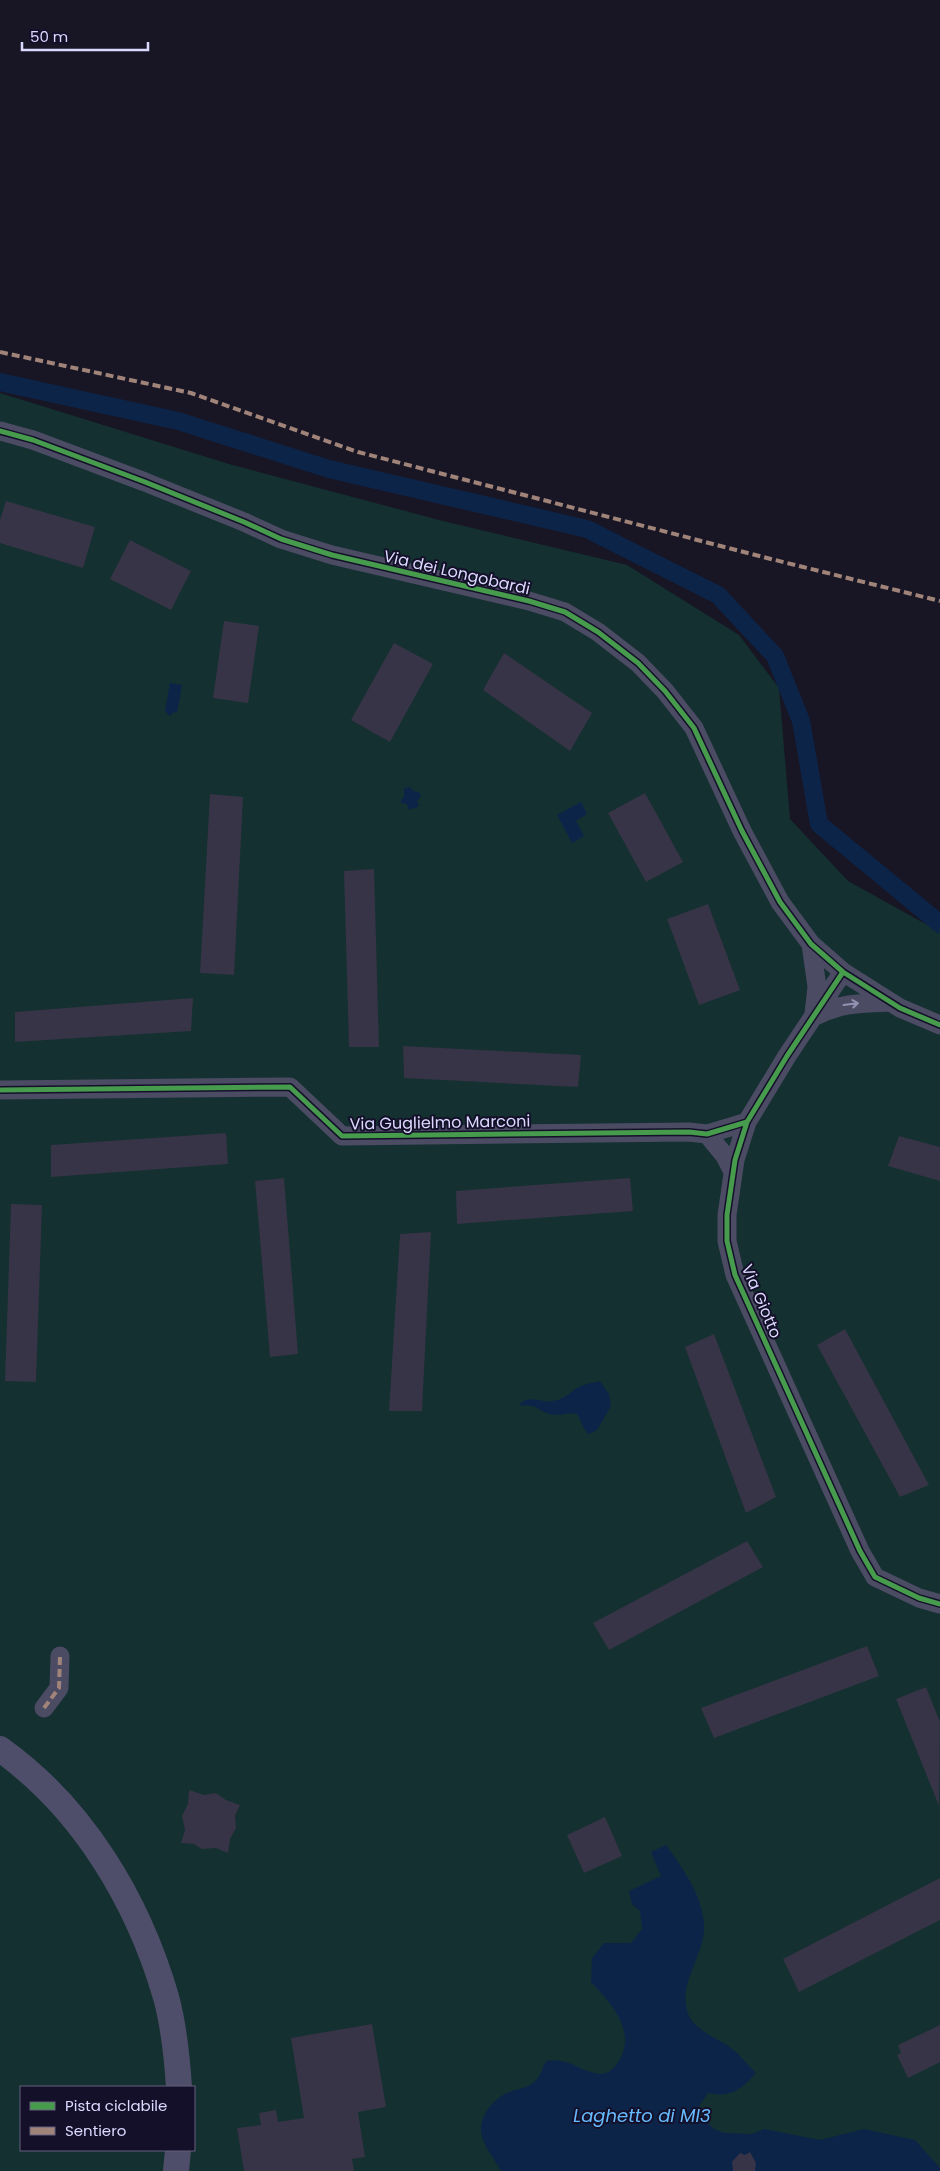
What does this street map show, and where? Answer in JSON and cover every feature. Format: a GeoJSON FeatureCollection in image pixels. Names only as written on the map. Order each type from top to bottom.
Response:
{"type":"FeatureCollection","features":[{"type":"Feature","properties":{"kind":"street","name":"Via dei Longobardi"},"geometry":{"type":"LineString","coordinates":[[0,431],[33,440],[145,482],[281,539],[332,556],[529,601],[565,612],[598,632],[638,663],[664,690],[694,728],[742,831],[780,902],[811,944],[843,972],[890,1002],[940,1025]]}},
{"type":"Feature","properties":{"kind":"street","name":"Via Giotto"},"geometry":{"type":"LineString","coordinates":[[811,944],[817,987],[813,1017]]}},
{"type":"Feature","properties":{"kind":"street","name":"Via Giotto"},"geometry":{"type":"LineString","coordinates":[[843,972],[787,1056],[747,1122],[733,1172],[726,1215],[727,1241],[735,1275],[860,1551],[875,1577],[911,1594],[940,1604]]}},
{"type":"Feature","properties":{"kind":"street"},"geometry":{"type":"LineString","coordinates":[[813,1017],[831,1008],[845,1004],[890,1002]]}},
{"type":"Feature","properties":{"kind":"street","name":"Via Guglielmo Marconi"},"geometry":{"type":"LineString","coordinates":[[0,1090],[290,1087],[342,1136],[689,1132],[707,1134],[747,1122]]}},
{"type":"Feature","properties":{"kind":"street"},"geometry":{"type":"LineString","coordinates":[[707,1134],[725,1156],[733,1172]]}},
{"type":"Feature","properties":{"kind":"street"},"geometry":{"type":"LineString","coordinates":[[44,1708],[59,1688],[60,1656]]}},
{"type":"Feature","properties":{"kind":"street"},"geometry":{"type":"LineString","coordinates":[[0,1749],[34,1777],[70,1815],[110,1867],[140,1924],[166,1999],[176,2051],[179,2086]]}},
{"type":"Feature","properties":{"kind":"street"},"geometry":{"type":"LineString","coordinates":[[176,2171],[178,2151]]}},
{"type":"Feature","properties":{"kind":"green space"},"geometry":{"type":"Polygon","coordinates":[[[0,393],[229,464],[443,521],[627,565],[739,635],[779,688],[790,819],[848,881],[940,932],[940,2171],[0,2171],[0,393]]]}},
{"type":"Feature","properties":{"kind":"water"},"geometry":{"type":"Polygon","coordinates":[[[170,683],[182,685],[177,713],[174,712],[170,716],[165,711],[170,683]]]}},
{"type":"Feature","properties":{"kind":"water"},"geometry":{"type":"Polygon","coordinates":[[[408,787],[413,791],[419,792],[421,796],[417,801],[419,806],[409,810],[407,804],[401,803],[404,797],[404,789],[408,787]]]}},
{"type":"Feature","properties":{"kind":"water"},"geometry":{"type":"Polygon","coordinates":[[[581,802],[587,814],[576,821],[584,836],[572,843],[557,815],[581,802]]]}},
{"type":"Feature","properties":{"kind":"water"},"geometry":{"type":"Polygon","coordinates":[[[600,1381],[609,1394],[611,1406],[597,1430],[589,1434],[577,1414],[552,1415],[532,1406],[519,1406],[522,1402],[530,1399],[556,1400],[577,1388],[600,1381]]]}},
{"type":"Feature","properties":{"kind":"water","name":"Laghetto di MI3"},"geometry":{"type":"Polygon","coordinates":[[[666,1845],[685,1872],[695,1891],[704,1923],[704,1935],[686,1992],[689,2016],[702,2030],[734,2051],[756,2073],[735,2091],[723,2094],[708,2093],[697,2109],[700,2118],[714,2129],[724,2133],[752,2134],[764,2129],[820,2140],[864,2129],[915,2140],[940,2168],[940,2171],[501,2171],[486,2146],[481,2130],[483,2117],[501,2096],[532,2084],[537,2079],[546,2061],[562,2061],[587,2071],[604,2074],[614,2068],[619,2061],[624,2050],[623,2028],[613,2008],[591,1982],[592,1958],[604,1943],[631,1943],[642,1929],[640,1911],[632,1904],[629,1891],[661,1876],[651,1852],[666,1845]]]}},
{"type":"Feature","properties":{"kind":"building"},"geometry":{"type":"Polygon","coordinates":[[[6,501],[95,527],[83,568],[0,543],[0,520],[6,501]]]}},
{"type":"Feature","properties":{"kind":"building"},"geometry":{"type":"Polygon","coordinates":[[[130,540],[191,571],[171,610],[110,579],[130,540]]]}},
{"type":"Feature","properties":{"kind":"building"},"geometry":{"type":"Polygon","coordinates":[[[224,621],[259,626],[248,703],[213,698],[224,621]]]}},
{"type":"Feature","properties":{"kind":"building"},"geometry":{"type":"Polygon","coordinates":[[[394,643],[433,664],[390,742],[351,720],[394,643]]]}},
{"type":"Feature","properties":{"kind":"building"},"geometry":{"type":"Polygon","coordinates":[[[504,653],[592,713],[570,751],[483,690],[504,653]]]}},
{"type":"Feature","properties":{"kind":"building"},"geometry":{"type":"Polygon","coordinates":[[[645,793],[683,862],[646,882],[608,813],[645,793]]]}},
{"type":"Feature","properties":{"kind":"building"},"geometry":{"type":"Polygon","coordinates":[[[210,794],[243,797],[234,975],[200,973],[210,794]]]}},
{"type":"Feature","properties":{"kind":"building"},"geometry":{"type":"Polygon","coordinates":[[[374,869],[379,1047],[349,1047],[344,871],[374,869]]]}},
{"type":"Feature","properties":{"kind":"building"},"geometry":{"type":"Polygon","coordinates":[[[708,904],[740,990],[699,1005],[667,919],[708,904]]]}},
{"type":"Feature","properties":{"kind":"building"},"geometry":{"type":"Polygon","coordinates":[[[193,998],[191,1031],[15,1042],[15,1012],[193,998]]]}},
{"type":"Feature","properties":{"kind":"building"},"geometry":{"type":"Polygon","coordinates":[[[403,1046],[581,1055],[578,1087],[404,1078],[403,1046]]]}},
{"type":"Feature","properties":{"kind":"building"},"geometry":{"type":"Polygon","coordinates":[[[226,1133],[228,1164],[51,1177],[51,1145],[226,1133]]]}},
{"type":"Feature","properties":{"kind":"building"},"geometry":{"type":"Polygon","coordinates":[[[899,1136],[940,1147],[940,1181],[888,1166],[899,1136]]]}},
{"type":"Feature","properties":{"kind":"building"},"geometry":{"type":"Polygon","coordinates":[[[284,1178],[298,1354],[270,1357],[255,1181],[284,1178]]]}},
{"type":"Feature","properties":{"kind":"building"},"geometry":{"type":"Polygon","coordinates":[[[630,1178],[633,1211],[457,1224],[456,1191],[630,1178]]]}},
{"type":"Feature","properties":{"kind":"building"},"geometry":{"type":"Polygon","coordinates":[[[11,1204],[42,1205],[36,1382],[5,1381],[11,1204]]]}},
{"type":"Feature","properties":{"kind":"building"},"geometry":{"type":"Polygon","coordinates":[[[431,1232],[422,1411],[389,1411],[400,1234],[431,1232]]]}},
{"type":"Feature","properties":{"kind":"building"},"geometry":{"type":"Polygon","coordinates":[[[845,1329],[929,1485],[900,1497],[817,1345],[845,1329]]]}},
{"type":"Feature","properties":{"kind":"building"},"geometry":{"type":"Polygon","coordinates":[[[714,1334],[776,1497],[746,1513],[685,1347],[714,1334]]]}},
{"type":"Feature","properties":{"kind":"building"},"geometry":{"type":"Polygon","coordinates":[[[747,1541],[763,1567],[609,1650],[593,1623],[747,1541]]]}},
{"type":"Feature","properties":{"kind":"building"},"geometry":{"type":"Polygon","coordinates":[[[867,1646],[879,1676],[714,1738],[701,1708],[867,1646]]]}},
{"type":"Feature","properties":{"kind":"building"},"geometry":{"type":"Polygon","coordinates":[[[926,1687],[940,1722],[939,1806],[896,1699],[926,1687]]]}},
{"type":"Feature","properties":{"kind":"building"},"geometry":{"type":"Polygon","coordinates":[[[189,1790],[204,1795],[216,1793],[226,1800],[240,1805],[235,1816],[236,1828],[230,1839],[228,1853],[216,1848],[202,1849],[194,1844],[181,1843],[185,1830],[182,1816],[188,1804],[189,1790]]]}},
{"type":"Feature","properties":{"kind":"building"},"geometry":{"type":"Polygon","coordinates":[[[605,1817],[622,1856],[584,1873],[567,1835],[605,1817]]]}},
{"type":"Feature","properties":{"kind":"building"},"geometry":{"type":"Polygon","coordinates":[[[940,1878],[940,1920],[799,1992],[783,1959],[940,1878]]]}},
{"type":"Feature","properties":{"kind":"building"},"geometry":{"type":"Polygon","coordinates":[[[372,2024],[386,2107],[358,2112],[365,2157],[352,2159],[354,2171],[244,2171],[237,2128],[261,2125],[259,2113],[276,2110],[278,2122],[304,2118],[291,2038],[372,2024]]]}},
{"type":"Feature","properties":{"kind":"building"},"geometry":{"type":"Polygon","coordinates":[[[940,2025],[940,2062],[908,2078],[897,2055],[901,2053],[898,2045],[940,2025]]]}},
{"type":"Feature","properties":{"kind":"building"},"geometry":{"type":"Polygon","coordinates":[[[750,2152],[756,2163],[755,2171],[733,2171],[732,2162],[740,2153],[745,2155],[750,2152]]]}},
{"type":"Feature","properties":{"kind":"waterway"},"geometry":{"type":"LineString","coordinates":[[0,382],[178,421],[329,469],[587,529],[718,595],[775,656],[801,721],[819,824],[940,924]]}},
{"type":"Feature","properties":{"kind":"marked path"},"geometry":{"type":"LineString","coordinates":[[0,352],[191,393],[358,452],[940,601]]}},
{"type":"Feature","properties":{"kind":"marked path"},"geometry":{"type":"LineString","coordinates":[[44,1708],[59,1688],[60,1656]]}},
{"type":"Feature","properties":{"kind":"cycle path"},"geometry":{"type":"LineString","coordinates":[[0,431],[33,440],[145,482],[281,539],[332,555],[529,601],[565,612],[598,632],[638,663],[665,691],[694,728],[742,831],[780,902],[811,944],[843,972],[900,1008],[940,1025]]}},
{"type":"Feature","properties":{"kind":"cycle path"},"geometry":{"type":"LineString","coordinates":[[843,972],[787,1056],[747,1122],[735,1160],[727,1215],[727,1241],[735,1275],[860,1551],[875,1577],[919,1598],[940,1604]]}},
{"type":"Feature","properties":{"kind":"cycle path"},"geometry":{"type":"LineString","coordinates":[[0,1090],[290,1087],[342,1136],[689,1132],[707,1134],[747,1122]]}}]}
